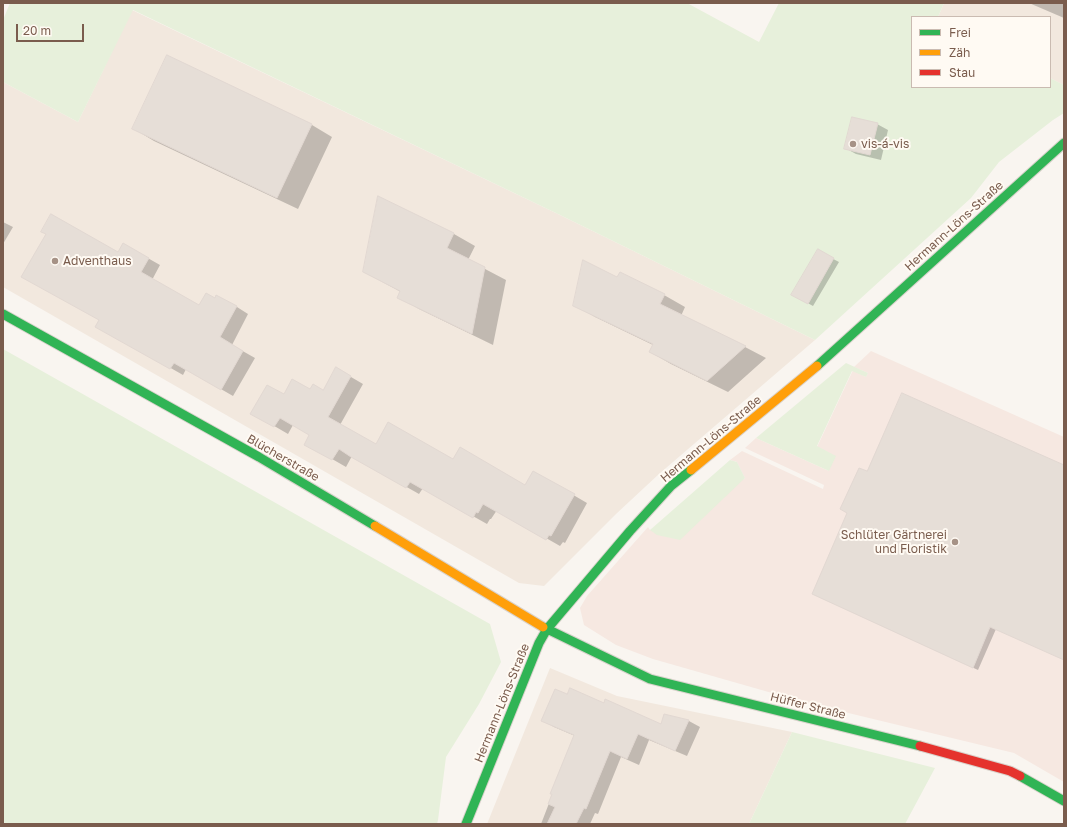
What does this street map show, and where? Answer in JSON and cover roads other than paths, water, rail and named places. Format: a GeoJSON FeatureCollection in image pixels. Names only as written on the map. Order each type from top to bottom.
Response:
{"type":"FeatureCollection","features":[{"type":"Feature","properties":{"kind":"street","name":"Hermann-Löns-Straße"},"geometry":{"type":"LineString","coordinates":[[466,824],[539,643],[547,629],[630,531],[671,486],[830,355],[1064,143]]}},
{"type":"Feature","properties":{"kind":"street","name":"Blücherstraße"},"geometry":{"type":"LineString","coordinates":[[3,314],[259,457],[547,629]]}},
{"type":"Feature","properties":{"kind":"street","name":"Hüffer Straße"},"geometry":{"type":"LineString","coordinates":[[547,629],[650,679],[924,747],[1010,771],[1064,801]]}},
{"type":"Feature","properties":{"kind":"place","name":"vis-á-vis"},"geometry":{"type":"Point","coordinates":[853,144]}},
{"type":"Feature","properties":{"kind":"place","name":"Adventhaus"},"geometry":{"type":"Point","coordinates":[55,261]}},
{"type":"Feature","properties":{"kind":"place","name":"Schlüter Gärtnerei und Floristik"},"geometry":{"type":"Point","coordinates":[955,542]}}]}
